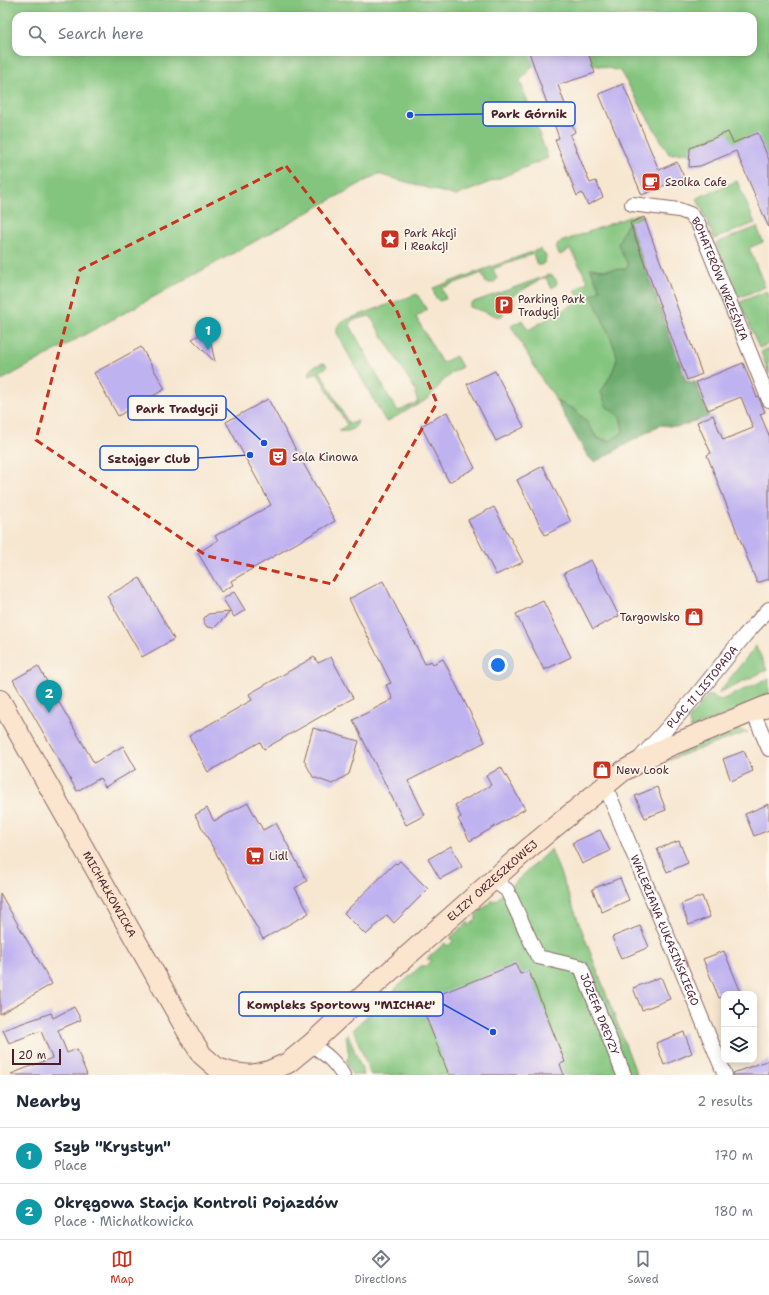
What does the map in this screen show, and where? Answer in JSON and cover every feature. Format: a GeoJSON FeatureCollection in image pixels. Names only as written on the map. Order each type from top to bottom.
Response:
{"type":"FeatureCollection","features":[{"type":"Feature","properties":{"kind":"street","name":"BOHATERÓW WRZEŚNIA"},"geometry":{"type":"LineString","coordinates":[[632,204],[679,210],[690,214],[698,223],[769,400]]}},
{"type":"Feature","properties":{"kind":"street","name":"PLAC 11 LISTOPADA"},"geometry":{"type":"LineString","coordinates":[[634,764],[696,696],[745,635],[769,609]]}},
{"type":"Feature","properties":{"kind":"street","name":"MICHAŁKOWICKA"},"geometry":{"type":"LineString","coordinates":[[0,700],[191,1038],[202,1055],[217,1068],[233,1074]]}},
{"type":"Feature","properties":{"kind":"street","name":"ELIZY ORZESZKOWEJ"},"geometry":{"type":"LineString","coordinates":[[233,1074],[251,1075],[270,1071],[288,1063],[493,880],[605,785],[634,764],[667,747],[761,708]]}},
{"type":"Feature","properties":{"kind":"street"},"geometry":{"type":"LineString","coordinates":[[761,708],[769,749]]}},
{"type":"Feature","properties":{"kind":"street","name":"WALERIANA ŁUKASIŃSKIEGO"},"geometry":{"type":"LineString","coordinates":[[605,785],[725,1075]]}},
{"type":"Feature","properties":{"kind":"street","name":"JÓZEFA DREYZY"},"geometry":{"type":"LineString","coordinates":[[493,880],[507,890],[538,957],[581,967],[624,1075]]}},
{"type":"Feature","properties":{"kind":"street"},"geometry":{"type":"LineString","coordinates":[[311,1044],[330,1058],[343,1075]]}},
{"type":"Feature","properties":{"kind":"highlighted area"},"geometry":{"type":"Polygon","coordinates":[[[286,166],[396,309],[437,403],[332,584],[207,556],[36,440],[80,270],[286,166]]]}},
{"type":"Feature","properties":{"kind":"green space"},"geometry":{"type":"Polygon","coordinates":[[[0,0],[769,0],[769,183],[744,150],[669,154],[620,71],[556,56],[757,56],[757,12],[12,12],[12,56],[541,56],[520,81],[548,158],[456,196],[378,174],[0,381],[0,0]]]}},
{"type":"Feature","properties":{"kind":"green space"},"geometry":{"type":"Polygon","coordinates":[[[737,181],[755,223],[714,239],[697,198],[737,181]]]}},
{"type":"Feature","properties":{"kind":"green space"},"geometry":{"type":"Polygon","coordinates":[[[637,214],[644,216],[629,222],[622,234],[622,254],[629,265],[625,269],[591,269],[600,290],[591,295],[610,337],[617,358],[613,371],[601,392],[606,406],[620,417],[623,432],[610,441],[597,438],[585,419],[574,409],[556,401],[552,392],[547,388],[511,326],[522,320],[528,330],[581,300],[575,290],[588,281],[570,249],[560,255],[559,254],[557,249],[558,243],[637,214]]]}},
{"type":"Feature","properties":{"kind":"green space"},"geometry":{"type":"Polygon","coordinates":[[[629,222],[686,381],[695,382],[709,416],[678,427],[660,425],[595,462],[588,457],[556,401],[574,409],[585,419],[597,438],[610,441],[623,432],[621,417],[606,406],[601,392],[613,371],[617,358],[610,337],[591,295],[600,290],[590,268],[604,270],[625,269],[628,265],[618,245],[629,222]]]}},
{"type":"Feature","properties":{"kind":"green space"},"geometry":{"type":"Polygon","coordinates":[[[757,227],[763,242],[749,248],[765,287],[738,298],[716,243],[757,227]]]}},
{"type":"Feature","properties":{"kind":"green space"},"geometry":{"type":"Polygon","coordinates":[[[540,249],[546,256],[545,262],[541,265],[537,265],[533,254],[493,269],[497,279],[494,282],[486,283],[482,273],[442,288],[446,299],[439,301],[435,297],[433,288],[540,249]]]}},
{"type":"Feature","properties":{"kind":"green space"},"geometry":{"type":"Polygon","coordinates":[[[549,275],[556,280],[557,283],[555,286],[552,288],[545,277],[498,304],[503,313],[503,315],[499,317],[470,307],[471,303],[549,275]]]}},
{"type":"Feature","properties":{"kind":"green space"},"geometry":{"type":"Polygon","coordinates":[[[767,291],[769,296],[769,344],[759,348],[740,302],[767,291]]]}},
{"type":"Feature","properties":{"kind":"green space"},"geometry":{"type":"Polygon","coordinates":[[[417,294],[427,310],[416,317],[442,363],[456,356],[462,367],[453,372],[443,381],[428,399],[386,422],[337,334],[337,328],[340,322],[417,294]],[[370,316],[352,320],[350,325],[391,401],[398,411],[418,402],[415,394],[416,391],[370,316]]]}},
{"type":"Feature","properties":{"kind":"green space"},"geometry":{"type":"Polygon","coordinates":[[[769,348],[769,374],[761,352],[769,348]]]}},
{"type":"Feature","properties":{"kind":"green space"},"geometry":{"type":"Polygon","coordinates":[[[323,363],[326,364],[327,367],[320,371],[349,424],[358,421],[353,428],[348,431],[339,431],[347,425],[317,372],[310,376],[308,375],[313,367],[323,363]]]}},
{"type":"Feature","properties":{"kind":"green space"},"geometry":{"type":"Polygon","coordinates":[[[756,646],[767,670],[718,693],[756,646]]]}},
{"type":"Feature","properties":{"kind":"green space"},"geometry":{"type":"Polygon","coordinates":[[[769,678],[769,697],[691,729],[689,719],[707,696],[721,700],[769,678]]]}},
{"type":"Feature","properties":{"kind":"green space"},"geometry":{"type":"Polygon","coordinates":[[[739,730],[748,732],[659,764],[709,739],[739,730]]]}},
{"type":"Feature","properties":{"kind":"green space"},"geometry":{"type":"Polygon","coordinates":[[[551,849],[637,1075],[371,1075],[353,1029],[386,998],[416,998],[413,991],[393,991],[421,966],[426,966],[432,960],[427,959],[445,943],[448,946],[453,941],[450,938],[468,922],[469,926],[476,919],[476,915],[491,901],[496,900],[551,849]]]}},
{"type":"Feature","properties":{"kind":"green space"},"geometry":{"type":"Polygon","coordinates":[[[348,1034],[364,1075],[352,1075],[346,1060],[349,1057],[346,1035],[348,1034]]]}},
{"type":"Feature","properties":{"kind":"building"},"geometry":{"type":"Polygon","coordinates":[[[530,56],[589,56],[595,73],[558,85],[575,132],[570,135],[590,183],[596,181],[603,197],[588,205],[582,193],[577,196],[555,140],[559,138],[530,56]]]}},
{"type":"Feature","properties":{"kind":"building"},"geometry":{"type":"Polygon","coordinates":[[[623,84],[659,170],[677,162],[684,177],[642,195],[599,94],[623,84]]]}},
{"type":"Feature","properties":{"kind":"building"},"geometry":{"type":"Polygon","coordinates":[[[728,132],[733,143],[758,133],[769,160],[769,228],[736,151],[700,166],[689,167],[690,148],[728,132]]]}},
{"type":"Feature","properties":{"kind":"building"},"geometry":{"type":"Polygon","coordinates":[[[644,217],[702,374],[687,380],[630,223],[644,217]]]}},
{"type":"Feature","properties":{"kind":"building"},"geometry":{"type":"Polygon","coordinates":[[[208,330],[215,362],[192,339],[208,330]]]}},
{"type":"Feature","properties":{"kind":"building"},"geometry":{"type":"Polygon","coordinates":[[[141,347],[165,389],[118,416],[94,373],[141,347]]]}},
{"type":"Feature","properties":{"kind":"building"},"geometry":{"type":"Polygon","coordinates":[[[743,363],[765,412],[760,414],[769,435],[769,579],[757,583],[707,455],[711,453],[697,422],[713,415],[723,440],[753,428],[741,397],[708,410],[696,382],[743,363]]]}},
{"type":"Feature","properties":{"kind":"building"},"geometry":{"type":"Polygon","coordinates":[[[495,371],[524,427],[496,441],[467,384],[495,371]]]}},
{"type":"Feature","properties":{"kind":"building"},"geometry":{"type":"Polygon","coordinates":[[[268,399],[335,521],[231,581],[233,585],[221,592],[198,553],[218,540],[215,536],[271,505],[226,422],[268,399]]]}},
{"type":"Feature","properties":{"kind":"building"},"geometry":{"type":"Polygon","coordinates":[[[447,412],[475,468],[449,482],[421,426],[447,412]]]}},
{"type":"Feature","properties":{"kind":"building"},"geometry":{"type":"Polygon","coordinates":[[[543,466],[571,522],[545,535],[517,480],[543,466]]]}},
{"type":"Feature","properties":{"kind":"building"},"geometry":{"type":"Polygon","coordinates":[[[494,507],[523,562],[496,575],[468,520],[494,507]]]}},
{"type":"Feature","properties":{"kind":"building"},"geometry":{"type":"Polygon","coordinates":[[[591,560],[619,616],[593,629],[564,573],[591,560]]]}},
{"type":"Feature","properties":{"kind":"building"},"geometry":{"type":"Polygon","coordinates":[[[140,578],[174,639],[142,657],[107,596],[140,578]]]}},
{"type":"Feature","properties":{"kind":"building"},"geometry":{"type":"Polygon","coordinates":[[[383,581],[425,664],[431,661],[433,664],[443,659],[485,742],[408,781],[425,815],[406,825],[353,720],[393,699],[386,685],[391,683],[349,599],[383,581]]]}},
{"type":"Feature","properties":{"kind":"building"},"geometry":{"type":"Polygon","coordinates":[[[234,592],[245,610],[234,617],[223,599],[234,592]]]}},
{"type":"Feature","properties":{"kind":"building"},"geometry":{"type":"Polygon","coordinates":[[[543,601],[571,657],[544,670],[516,614],[543,601]]]}},
{"type":"Feature","properties":{"kind":"building"},"geometry":{"type":"Polygon","coordinates":[[[230,612],[214,628],[207,627],[204,623],[204,618],[208,614],[230,612]]]}},
{"type":"Feature","properties":{"kind":"building"},"geometry":{"type":"Polygon","coordinates":[[[314,657],[318,663],[331,657],[353,698],[264,749],[260,742],[208,772],[189,736],[252,700],[249,694],[314,657]]]}},
{"type":"Feature","properties":{"kind":"building"},"geometry":{"type":"Polygon","coordinates":[[[38,666],[94,763],[123,746],[136,769],[105,787],[100,778],[77,791],[13,680],[38,666]]]}},
{"type":"Feature","properties":{"kind":"building"},"geometry":{"type":"Polygon","coordinates":[[[313,728],[359,741],[349,774],[332,784],[313,777],[304,760],[313,728]]]}},
{"type":"Feature","properties":{"kind":"building"},"geometry":{"type":"Polygon","coordinates":[[[744,751],[753,771],[731,781],[723,759],[744,751]]]}},
{"type":"Feature","properties":{"kind":"building"},"geometry":{"type":"Polygon","coordinates":[[[501,767],[525,809],[470,841],[458,819],[461,817],[455,805],[491,785],[486,776],[501,767]]]}},
{"type":"Feature","properties":{"kind":"building"},"geometry":{"type":"Polygon","coordinates":[[[657,787],[666,810],[645,818],[635,796],[657,787]]]}},
{"type":"Feature","properties":{"kind":"building","name":"Lidl"},"geometry":{"type":"Polygon","coordinates":[[[248,803],[263,830],[276,823],[307,881],[295,888],[309,913],[263,939],[195,815],[207,808],[214,821],[248,803]]]}},
{"type":"Feature","properties":{"kind":"building"},"geometry":{"type":"Polygon","coordinates":[[[769,804],[769,830],[754,836],[745,814],[769,804]]]}},
{"type":"Feature","properties":{"kind":"building"},"geometry":{"type":"Polygon","coordinates":[[[600,830],[610,851],[582,864],[572,843],[600,830]]]}},
{"type":"Feature","properties":{"kind":"building"},"geometry":{"type":"Polygon","coordinates":[[[679,841],[688,863],[667,872],[657,849],[679,841]]]}},
{"type":"Feature","properties":{"kind":"building"},"geometry":{"type":"Polygon","coordinates":[[[451,846],[462,867],[440,879],[428,859],[451,846]]]}},
{"type":"Feature","properties":{"kind":"building"},"geometry":{"type":"Polygon","coordinates":[[[400,861],[428,889],[394,923],[387,915],[366,935],[344,913],[395,863],[397,864],[400,861]]]}},
{"type":"Feature","properties":{"kind":"building"},"geometry":{"type":"Polygon","coordinates":[[[620,878],[629,900],[602,912],[592,889],[620,878]]]}},
{"type":"Feature","properties":{"kind":"building"},"geometry":{"type":"Polygon","coordinates":[[[0,893],[52,984],[0,1014],[0,893]]]}},
{"type":"Feature","properties":{"kind":"building"},"geometry":{"type":"Polygon","coordinates":[[[702,896],[710,917],[689,925],[681,904],[702,896]]]}},
{"type":"Feature","properties":{"kind":"building"},"geometry":{"type":"Polygon","coordinates":[[[640,926],[649,947],[621,959],[612,937],[640,926]]]}},
{"type":"Feature","properties":{"kind":"building"},"geometry":{"type":"Polygon","coordinates":[[[724,951],[740,990],[721,991],[721,997],[719,998],[703,959],[724,951]]]}},
{"type":"Feature","properties":{"kind":"building"},"geometry":{"type":"Polygon","coordinates":[[[516,964],[520,974],[529,971],[565,1062],[560,1064],[564,1075],[449,1075],[420,1002],[516,964]]]}},
{"type":"Feature","properties":{"kind":"building"},"geometry":{"type":"Polygon","coordinates":[[[661,977],[670,999],[642,1010],[633,988],[661,977]]]}},
{"type":"Feature","properties":{"kind":"building"},"geometry":{"type":"Polygon","coordinates":[[[74,1007],[81,1020],[58,1030],[67,1053],[77,1049],[87,1075],[11,1075],[52,1058],[41,1031],[9,1043],[3,1030],[51,1013],[53,1018],[74,1007]]]}},
{"type":"Feature","properties":{"kind":"building"},"geometry":{"type":"Polygon","coordinates":[[[684,1032],[692,1053],[664,1065],[656,1043],[684,1032]]]}},
{"type":"Feature","properties":{"kind":"building"},"geometry":{"type":"Polygon","coordinates":[[[769,1060],[769,1075],[733,1075],[733,1073],[769,1060]]]}},
{"type":"Feature","properties":{"kind":"place","name":"Park Górnik"},"geometry":{"type":"Point","coordinates":[410,115]}},
{"type":"Feature","properties":{"kind":"place","name":"Szolka Cafe"},"geometry":{"type":"Point","coordinates":[651,182]}},
{"type":"Feature","properties":{"kind":"place","name":"Park Akcji i Reakcji"},"geometry":{"type":"Point","coordinates":[390,239]}},
{"type":"Feature","properties":{"kind":"place","name":"Parking Park Tradycji"},"geometry":{"type":"Point","coordinates":[504,305]}},
{"type":"Feature","properties":{"kind":"place","name":"Szyb \"Krystyn\""},"geometry":{"type":"Point","coordinates":[208,350]}},
{"type":"Feature","properties":{"kind":"place","name":"Park Tradycji"},"geometry":{"type":"Point","coordinates":[264,443]}},
{"type":"Feature","properties":{"kind":"place","name":"Sztajger Club"},"geometry":{"type":"Point","coordinates":[250,455]}},
{"type":"Feature","properties":{"kind":"place","name":"Sala Kinowa"},"geometry":{"type":"Point","coordinates":[278,457]}},
{"type":"Feature","properties":{"kind":"place","name":"Targowisko"},"geometry":{"type":"Point","coordinates":[694,617]}},
{"type":"Feature","properties":{"kind":"place","name":"Okręgowa Stacja Kontroli Pojazdów"},"geometry":{"type":"Point","coordinates":[49,713]}},
{"type":"Feature","properties":{"kind":"place","name":"New Look"},"geometry":{"type":"Point","coordinates":[602,770]}},
{"type":"Feature","properties":{"kind":"place","name":"Lidl"},"geometry":{"type":"Point","coordinates":[255,856]}},
{"type":"Feature","properties":{"kind":"place","name":"Kompleks Sportowy \"MICHAŁ\""},"geometry":{"type":"Point","coordinates":[493,1032]}}]}
